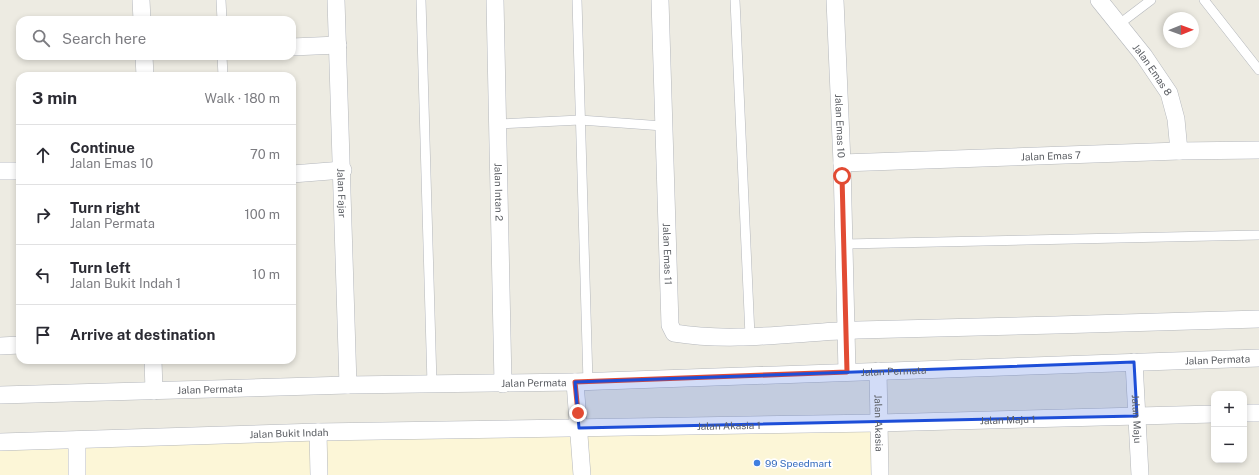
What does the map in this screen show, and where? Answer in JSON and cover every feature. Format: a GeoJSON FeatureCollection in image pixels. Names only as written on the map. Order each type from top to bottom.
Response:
{"type":"FeatureCollection","features":[{"type":"Feature","properties":{"kind":"street"},"geometry":{"type":"LineString","coordinates":[[141,0],[142,16]]}},
{"type":"Feature","properties":{"kind":"street","name":"Jalan Fajar"},"geometry":{"type":"LineString","coordinates":[[336,0],[343,170],[348,385]]}},
{"type":"Feature","properties":{"kind":"street","name":"Jalan Intan 2"},"geometry":{"type":"LineString","coordinates":[[495,0],[503,384]]}},
{"type":"Feature","properties":{"kind":"street","name":"Jalan Emas 11"},"geometry":{"type":"LineString","coordinates":[[660,0],[670,324],[674,333],[697,337],[750,336],[847,331],[1259,319]]}},
{"type":"Feature","properties":{"kind":"street","name":"Jalan Emas 10"},"geometry":{"type":"LineString","coordinates":[[835,0],[842,163],[847,372]]}},
{"type":"Feature","properties":{"kind":"street","name":"Jalan Emas 8"},"geometry":{"type":"LineString","coordinates":[[1099,0],[1144,56],[1168,93],[1176,119],[1179,151]]}},
{"type":"Feature","properties":{"kind":"street"},"geometry":{"type":"LineString","coordinates":[[296,47],[338,45]]}},
{"type":"Feature","properties":{"kind":"street"},"geometry":{"type":"LineString","coordinates":[[144,60],[145,72]]}},
{"type":"Feature","properties":{"kind":"street","name":"Jalan Emas 7"},"geometry":{"type":"LineString","coordinates":[[842,163],[1179,151],[1259,150]]}},
{"type":"Feature","properties":{"kind":"street"},"geometry":{"type":"LineString","coordinates":[[296,174],[343,170]]}},
{"type":"Feature","properties":{"kind":"street"},"geometry":{"type":"LineString","coordinates":[[0,171],[16,171]]}},
{"type":"Feature","properties":{"kind":"street"},"geometry":{"type":"LineString","coordinates":[[0,346],[16,345]]}},
{"type":"Feature","properties":{"kind":"street","name":"Jalan Permata"},"geometry":{"type":"LineString","coordinates":[[0,395],[348,385],[582,382],[1259,358]]}},
{"type":"Feature","properties":{"kind":"street","name":"Jalan Maju"},"geometry":{"type":"LineString","coordinates":[[1134,362],[1140,475]]}},
{"type":"Feature","properties":{"kind":"street"},"geometry":{"type":"LineString","coordinates":[[153,364],[154,391]]}},
{"type":"Feature","properties":{"kind":"street","name":"Jalan Akasia"},"geometry":{"type":"LineString","coordinates":[[878,371],[880,475]]}},
{"type":"Feature","properties":{"kind":"street"},"geometry":{"type":"LineString","coordinates":[[582,382],[579,428],[582,475]]}},
{"type":"Feature","properties":{"kind":"street"},"geometry":{"type":"LineString","coordinates":[[1247,413],[1259,413]]}},
{"type":"Feature","properties":{"kind":"street","name":"Jalan Maju 1"},"geometry":{"type":"LineString","coordinates":[[878,423],[1211,414]]}},
{"type":"Feature","properties":{"kind":"street","name":"Jalan Akasia 1"},"geometry":{"type":"LineString","coordinates":[[579,428],[878,423]]}},
{"type":"Feature","properties":{"kind":"street","name":"Jalan Bukit Indah"},"geometry":{"type":"LineString","coordinates":[[0,442],[318,432],[579,428]]}},
{"type":"Feature","properties":{"kind":"street"},"geometry":{"type":"LineString","coordinates":[[318,432],[319,475]]}},
{"type":"Feature","properties":{"kind":"street"},"geometry":{"type":"LineString","coordinates":[[77,440],[77,475]]}},
{"type":"Feature","properties":{"kind":"lane"},"geometry":{"type":"LineString","coordinates":[[221,0],[222,16]]}},
{"type":"Feature","properties":{"kind":"lane"},"geometry":{"type":"LineString","coordinates":[[421,0],[432,384]]}},
{"type":"Feature","properties":{"kind":"lane"},"geometry":{"type":"LineString","coordinates":[[576,0],[580,120],[582,382]]}},
{"type":"Feature","properties":{"kind":"lane"},"geometry":{"type":"LineString","coordinates":[[735,0],[750,336]]}},
{"type":"Feature","properties":{"kind":"lane"},"geometry":{"type":"LineString","coordinates":[[1118,25],[1151,0]]}},
{"type":"Feature","properties":{"kind":"lane"},"geometry":{"type":"LineString","coordinates":[[1204,0],[1259,70]]}},
{"type":"Feature","properties":{"kind":"lane"},"geometry":{"type":"LineString","coordinates":[[222,60],[223,72]]}},
{"type":"Feature","properties":{"kind":"lane"},"geometry":{"type":"LineString","coordinates":[[498,124],[580,120],[663,126]]}},
{"type":"Feature","properties":{"kind":"lane"},"geometry":{"type":"LineString","coordinates":[[844,244],[1259,235]]}},
{"type":"Feature","properties":{"kind":"highlighted area"},"geometry":{"type":"Polygon","coordinates":[[[1134,362],[1137,416],[579,428],[575,382],[1134,362]]]}},
{"type":"Feature","properties":{"kind":"shaded area"},"geometry":{"type":"Polygon","coordinates":[[[885,415],[887,475],[0,475],[0,434],[885,415]]]}},
{"type":"Feature","properties":{"kind":"place","name":"99 Speedmart"},"geometry":{"type":"Point","coordinates":[757,463]}},
{"type":"Feature","properties":{"kind":"route"},"geometry":{"type":"LineString","coordinates":[[578,413],[575,382],[847,372],[842,176]]}}]}
